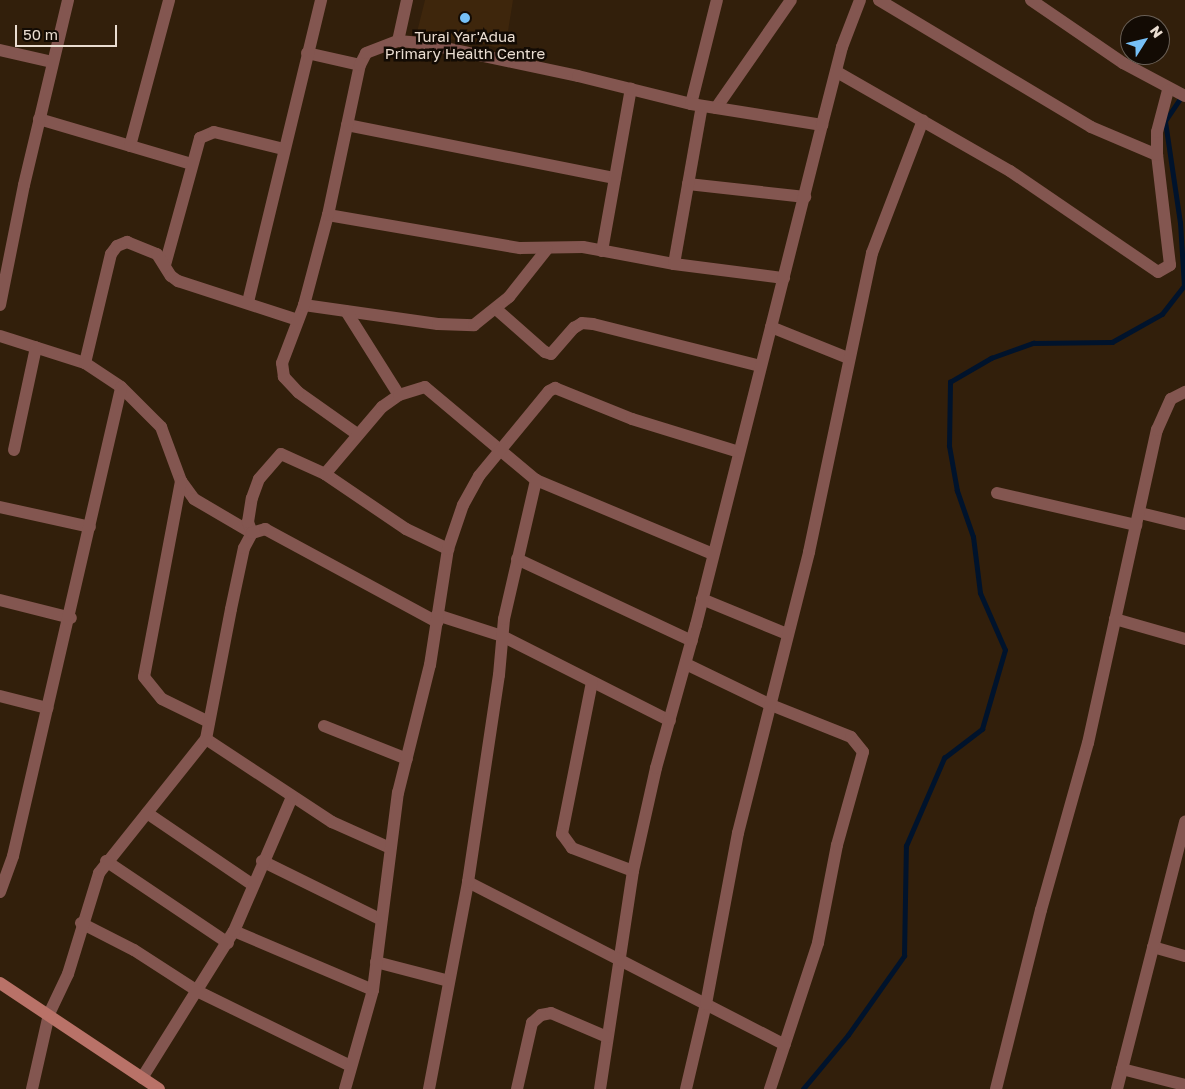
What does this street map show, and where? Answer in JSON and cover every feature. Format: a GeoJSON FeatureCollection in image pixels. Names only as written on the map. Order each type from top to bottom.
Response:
{"type":"FeatureCollection","features":[{"type":"Feature","properties":{"kind":"street"},"geometry":{"type":"LineString","coordinates":[[0,306],[6,243],[68,0]]}},
{"type":"Feature","properties":{"kind":"street"},"geometry":{"type":"LineString","coordinates":[[130,146],[169,0]]}},
{"type":"Feature","properties":{"kind":"street"},"geometry":{"type":"LineString","coordinates":[[248,302],[321,0]]}},
{"type":"Feature","properties":{"kind":"street"},"geometry":{"type":"LineString","coordinates":[[398,40],[407,0]]}},
{"type":"Feature","properties":{"kind":"street"},"geometry":{"type":"LineString","coordinates":[[674,264],[688,184],[697,105],[717,0]]}},
{"type":"Feature","properties":{"kind":"street"},"geometry":{"type":"LineString","coordinates":[[716,108],[791,0]]}},
{"type":"Feature","properties":{"kind":"street"},"geometry":{"type":"LineString","coordinates":[[600,1089],[633,871],[822,125],[860,0]]}},
{"type":"Feature","properties":{"kind":"street"},"geometry":{"type":"LineString","coordinates":[[879,0],[1091,127],[1157,155]]}},
{"type":"Feature","properties":{"kind":"street"},"geometry":{"type":"LineString","coordinates":[[837,72],[923,120],[1040,190],[1158,272],[1170,265],[1157,155],[1157,132],[1177,94],[1031,0]]}},
{"type":"Feature","properties":{"kind":"street"},"geometry":{"type":"LineString","coordinates":[[357,434],[298,392],[284,377],[282,364],[304,305],[328,215],[360,65],[366,53],[398,40],[447,47],[697,105],[822,125]]}},
{"type":"Feature","properties":{"kind":"street"},"geometry":{"type":"LineString","coordinates":[[0,50],[52,62]]}},
{"type":"Feature","properties":{"kind":"street"},"geometry":{"type":"LineString","coordinates":[[307,53],[360,65]]}},
{"type":"Feature","properties":{"kind":"street"},"geometry":{"type":"LineString","coordinates":[[602,251],[631,89]]}},
{"type":"Feature","properties":{"kind":"street"},"geometry":{"type":"LineString","coordinates":[[39,119],[192,164]]}},
{"type":"Feature","properties":{"kind":"street"},"geometry":{"type":"LineString","coordinates":[[686,1089],[706,1004],[740,824],[809,552],[848,358],[872,253],[923,120]]}},
{"type":"Feature","properties":{"kind":"street"},"geometry":{"type":"LineString","coordinates":[[347,125],[615,178]]}},
{"type":"Feature","properties":{"kind":"street"},"geometry":{"type":"LineString","coordinates":[[165,265],[200,138],[207,132],[284,149]]}},
{"type":"Feature","properties":{"kind":"street"},"geometry":{"type":"LineString","coordinates":[[688,184],[804,197]]}},
{"type":"Feature","properties":{"kind":"street"},"geometry":{"type":"LineString","coordinates":[[328,215],[520,248],[582,247],[674,264],[784,278]]}},
{"type":"Feature","properties":{"kind":"street"},"geometry":{"type":"LineString","coordinates":[[85,363],[111,254],[117,246],[127,242],[158,254],[171,276],[178,281],[248,302],[298,320]]}},
{"type":"Feature","properties":{"kind":"street"},"geometry":{"type":"LineString","coordinates":[[304,305],[463,328],[474,325],[496,309],[547,249]]}},
{"type":"Feature","properties":{"kind":"street"},"geometry":{"type":"LineString","coordinates":[[496,309],[545,352],[551,354],[574,328],[582,323],[760,366]]}},
{"type":"Feature","properties":{"kind":"street"},"geometry":{"type":"LineString","coordinates":[[346,311],[399,395]]}},
{"type":"Feature","properties":{"kind":"street"},"geometry":{"type":"LineString","coordinates":[[771,327],[848,358]]}},
{"type":"Feature","properties":{"kind":"street"},"geometry":{"type":"LineString","coordinates":[[0,336],[85,363],[121,387],[161,427],[180,481],[194,499],[252,533],[265,529],[437,618],[502,636],[670,721]]}},
{"type":"Feature","properties":{"kind":"street"},"geometry":{"type":"LineString","coordinates":[[14,450],[36,347]]}},
{"type":"Feature","properties":{"kind":"street"},"geometry":{"type":"LineString","coordinates":[[0,892],[13,856],[70,618],[121,387]]}},
{"type":"Feature","properties":{"kind":"street"},"geometry":{"type":"LineString","coordinates":[[325,474],[357,434],[382,407],[399,395],[425,387],[499,451],[536,480],[713,554]]}},
{"type":"Feature","properties":{"kind":"street"},"geometry":{"type":"LineString","coordinates":[[345,1089],[373,990],[380,919],[398,793],[430,665],[448,548],[463,505],[479,476],[549,391],[555,388],[632,418],[739,452]]}},
{"type":"Feature","properties":{"kind":"street"},"geometry":{"type":"LineString","coordinates":[[996,1089],[1041,910],[1088,743],[1158,430],[1171,399],[1185,392]]}},
{"type":"Feature","properties":{"kind":"street"},"geometry":{"type":"LineString","coordinates":[[32,1089],[49,1014],[68,974],[89,896],[106,861],[206,740],[244,548],[252,533],[248,517],[259,479],[281,454],[325,474],[406,529],[448,548]]}},
{"type":"Feature","properties":{"kind":"street"},"geometry":{"type":"LineString","coordinates":[[429,1089],[468,882],[499,675],[502,636],[517,559],[536,480]]}},
{"type":"Feature","properties":{"kind":"street"},"geometry":{"type":"LineString","coordinates":[[180,481],[144,677],[162,698],[209,722]]}},
{"type":"Feature","properties":{"kind":"street"},"geometry":{"type":"LineString","coordinates":[[997,493],[1138,519],[1185,524]]}},
{"type":"Feature","properties":{"kind":"street"},"geometry":{"type":"LineString","coordinates":[[0,507],[90,527]]}},
{"type":"Feature","properties":{"kind":"street"},"geometry":{"type":"LineString","coordinates":[[517,559],[692,641]]}},
{"type":"Feature","properties":{"kind":"street"},"geometry":{"type":"LineString","coordinates":[[702,598],[787,634]]}},
{"type":"Feature","properties":{"kind":"street"},"geometry":{"type":"LineString","coordinates":[[0,600],[70,618]]}},
{"type":"Feature","properties":{"kind":"street"},"geometry":{"type":"LineString","coordinates":[[1115,619],[1185,639]]}},
{"type":"Feature","properties":{"kind":"street"},"geometry":{"type":"LineString","coordinates":[[686,664],[771,705],[851,737],[863,752],[837,844],[818,942],[770,1089]]}},
{"type":"Feature","properties":{"kind":"street"},"geometry":{"type":"LineString","coordinates":[[592,682],[574,757],[562,834],[572,848],[633,871]]}},
{"type":"Feature","properties":{"kind":"street"},"geometry":{"type":"LineString","coordinates":[[0,696],[47,708]]}},
{"type":"Feature","properties":{"kind":"street"},"geometry":{"type":"LineString","coordinates":[[324,726],[407,759]]}},
{"type":"Feature","properties":{"kind":"street"},"geometry":{"type":"LineString","coordinates":[[206,740],[292,798],[332,822],[390,848]]}},
{"type":"Feature","properties":{"kind":"street"},"geometry":{"type":"LineString","coordinates":[[142,1078],[199,992],[228,943],[262,861],[292,798]]}},
{"type":"Feature","properties":{"kind":"street"},"geometry":{"type":"LineString","coordinates":[[147,813],[253,885]]}},
{"type":"Feature","properties":{"kind":"street"},"geometry":{"type":"LineString","coordinates":[[1117,1089],[1184,826]]}},
{"type":"Feature","properties":{"kind":"street"},"geometry":{"type":"LineString","coordinates":[[106,861],[228,943]]}},
{"type":"Feature","properties":{"kind":"street"},"geometry":{"type":"LineString","coordinates":[[262,861],[380,919]]}},
{"type":"Feature","properties":{"kind":"street"},"geometry":{"type":"LineString","coordinates":[[468,882],[785,1045]]}},
{"type":"Feature","properties":{"kind":"street"},"geometry":{"type":"LineString","coordinates":[[81,923],[134,950],[199,992],[351,1066]]}},
{"type":"Feature","properties":{"kind":"street"},"geometry":{"type":"LineString","coordinates":[[234,931],[373,990]]}},
{"type":"Feature","properties":{"kind":"street"},"geometry":{"type":"LineString","coordinates":[[1153,948],[1185,956]]}},
{"type":"Feature","properties":{"kind":"street"},"geometry":{"type":"LineString","coordinates":[[376,962],[450,981]]}},
{"type":"Feature","properties":{"kind":"street"},"geometry":{"type":"LineString","coordinates":[[0,983],[159,1089]]}},
{"type":"Feature","properties":{"kind":"street"},"geometry":{"type":"LineString","coordinates":[[517,1089],[532,1023],[541,1015],[551,1013],[607,1037]]}},
{"type":"Feature","properties":{"kind":"street"},"geometry":{"type":"LineString","coordinates":[[1122,1070],[1185,1085]]}},
{"type":"Feature","properties":{"kind":"shaded area","name":"Turai Yar'Adua Primary Health Centre"},"geometry":{"type":"Polygon","coordinates":[[[425,0],[513,0],[505,50],[476,42],[416,36],[425,0]]]}},
{"type":"Feature","properties":{"kind":"waterway"},"geometry":{"type":"LineString","coordinates":[[803,1089],[848,1035],[904,956],[906,846],[944,758],[982,729],[1005,650],[980,593],[973,537],[957,491],[949,446],[950,382],[991,358],[1033,343],[1112,342],[1162,314],[1184,286],[1180,223],[1165,121],[1181,97]]}},
{"type":"Feature","properties":{"kind":"place","name":"Turai Yar'Adua Primary Health Centre"},"geometry":{"type":"Point","coordinates":[465,18]}}]}
